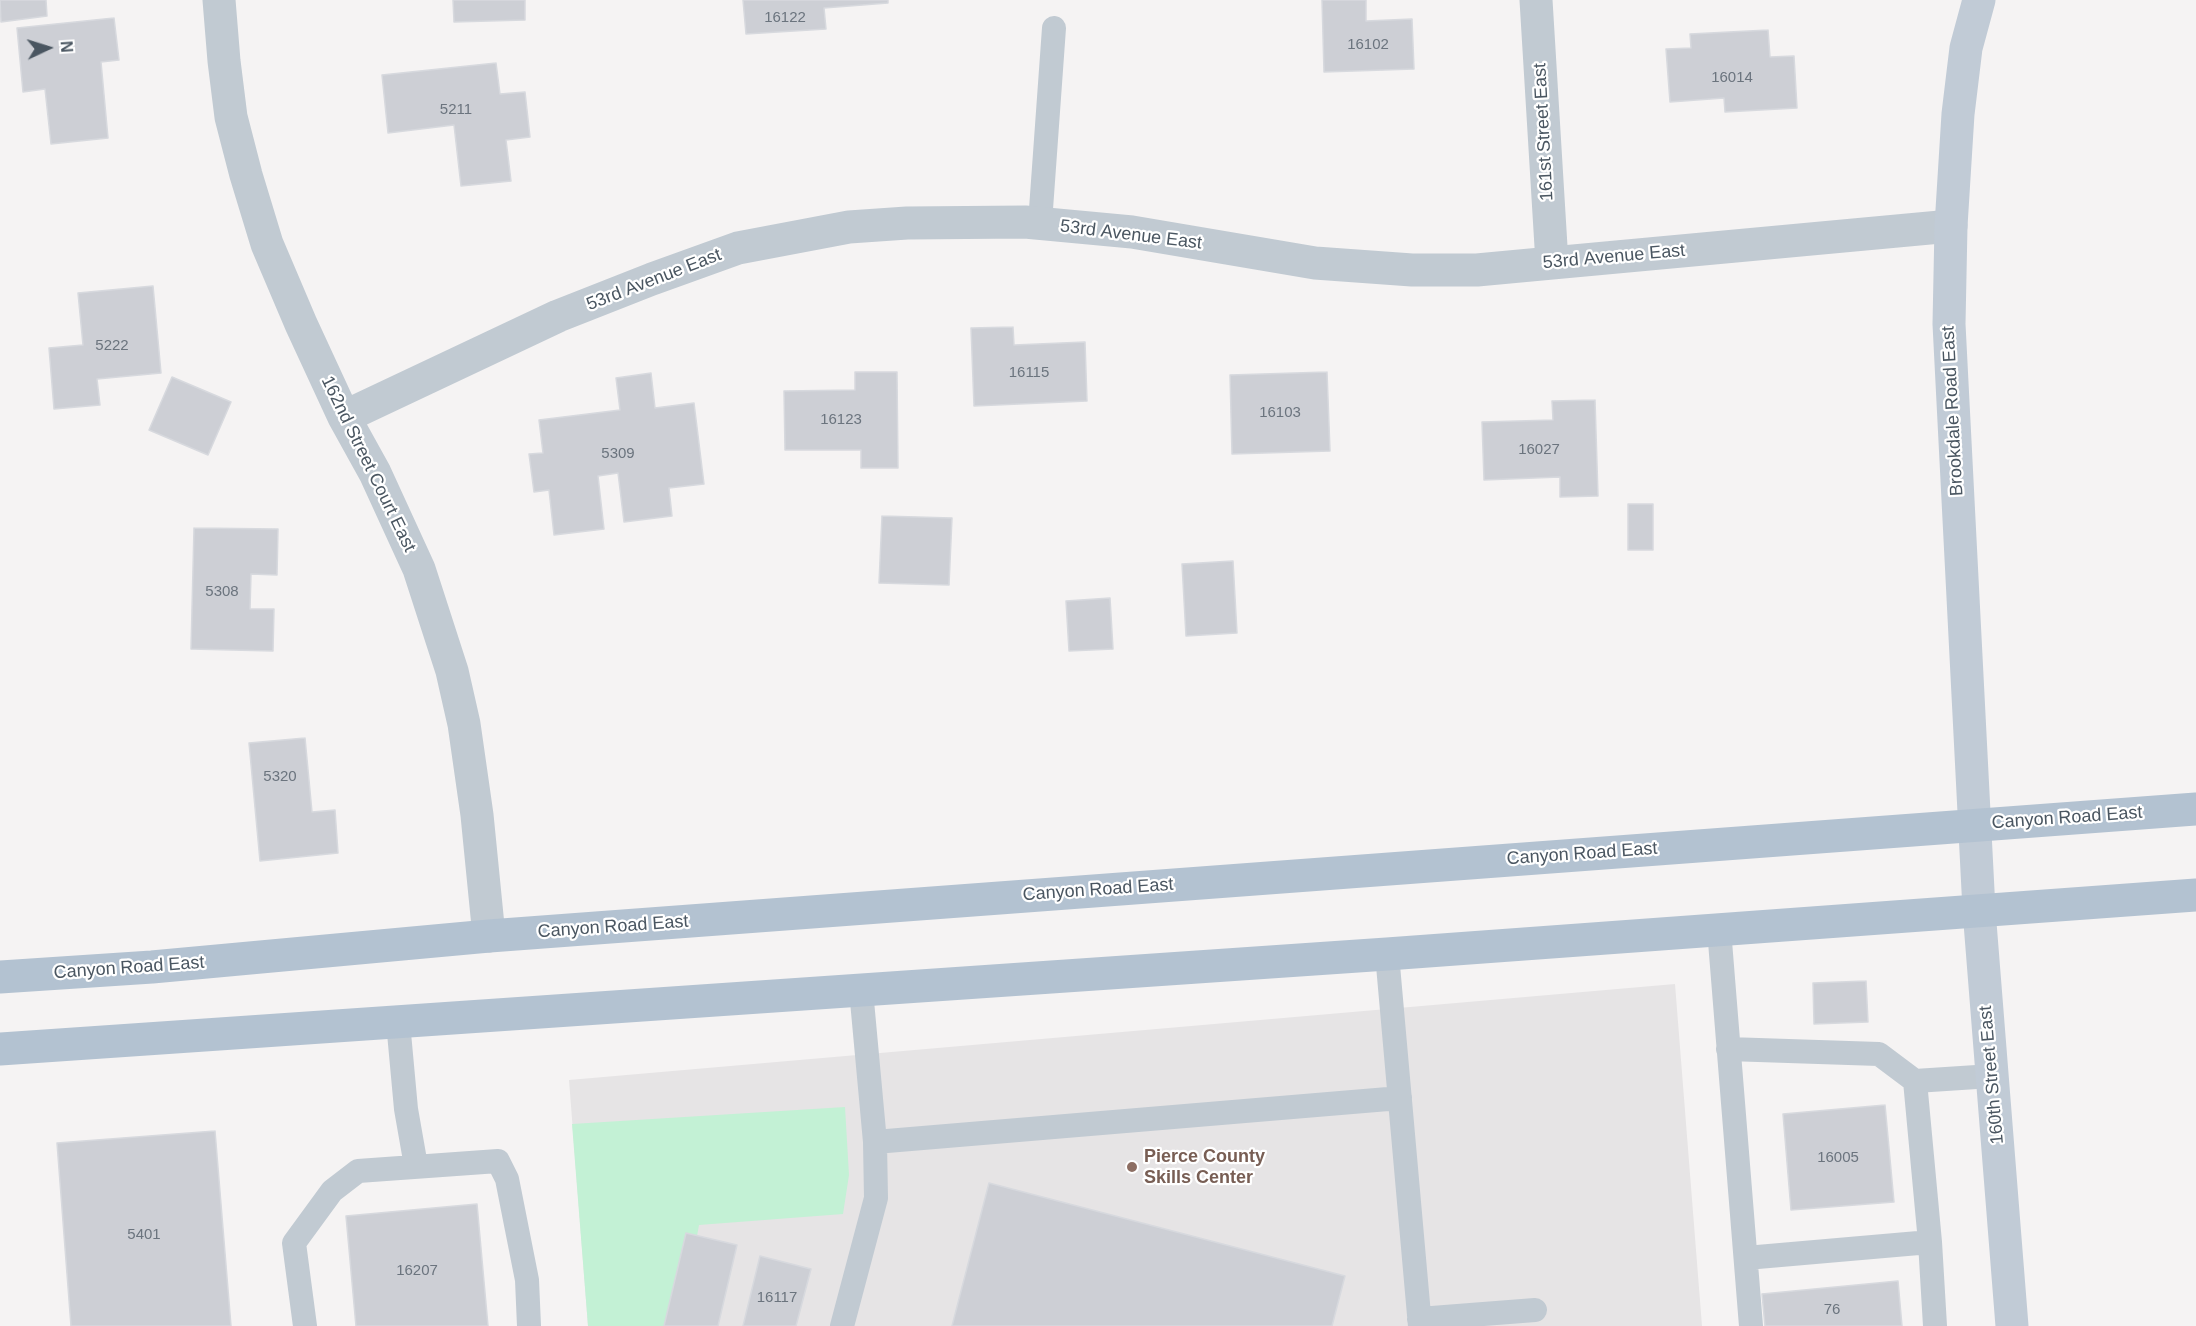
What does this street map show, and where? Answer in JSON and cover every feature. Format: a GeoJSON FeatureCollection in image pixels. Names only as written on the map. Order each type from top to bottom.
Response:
{"type":"FeatureCollection","features":[{"type":"Feature","properties":{"kind":"main road","name":"Brookdale Road East"},"geometry":{"type":"LineString","coordinates":[[1974,825],[1949,324],[1951,226],[1958,114],[1966,48],[1979,0]]}},
{"type":"Feature","properties":{"kind":"main road","name":"Canyon Road East"},"geometry":{"type":"LineString","coordinates":[[0,976],[152,967],[489,936],[2196,809]]}},
{"type":"Feature","properties":{"kind":"main road","name":"160th Street East"},"geometry":{"type":"LineString","coordinates":[[1974,825],[2012,1326]]}},
{"type":"Feature","properties":{"kind":"main road"},"geometry":{"type":"LineString","coordinates":[[0,1049],[1387,954],[2196,895]]}},
{"type":"Feature","properties":{"kind":"main road"},"geometry":{"type":"LineString","coordinates":[[0,993],[152,967]]}},
{"type":"Feature","properties":{"kind":"street","name":"162nd Street Court East"},"geometry":{"type":"LineString","coordinates":[[219,0],[231,117],[271,254],[301,324],[345,417],[375,473],[419,569],[452,671],[464,724],[477,815],[489,936]]}},
{"type":"Feature","properties":{"kind":"street","name":"161st Street East"},"geometry":{"type":"LineString","coordinates":[[1536,0],[1552,263]]}},
{"type":"Feature","properties":{"kind":"street","name":"53rd Avenue East"},"geometry":{"type":"LineString","coordinates":[[345,417],[558,316],[738,248],[849,227],[907,223],[1040,223],[1132,232],[1315,263],[1412,270],[1477,270],[1951,226]]}},
{"type":"Feature","properties":{"kind":"lane"},"geometry":{"type":"LineString","coordinates":[[1040,223],[1054,28]]}},
{"type":"Feature","properties":{"kind":"lane"},"geometry":{"type":"LineString","coordinates":[[1719,930],[1752,1326]]}},
{"type":"Feature","properties":{"kind":"lane"},"geometry":{"type":"LineString","coordinates":[[1387,954],[1419,1323],[1535,1310]]}},
{"type":"Feature","properties":{"kind":"lane"},"geometry":{"type":"LineString","coordinates":[[842,1326],[876,1198],[875,1142],[861,990]]}},
{"type":"Feature","properties":{"kind":"lane"},"geometry":{"type":"LineString","coordinates":[[398,1022],[406,1109],[416,1166]]}},
{"type":"Feature","properties":{"kind":"lane"},"geometry":{"type":"LineString","coordinates":[[1728,1049],[1879,1054],[1915,1081],[1992,1076]]}},
{"type":"Feature","properties":{"kind":"lane"},"geometry":{"type":"LineString","coordinates":[[1915,1081],[1930,1242],[1935,1326]]}},
{"type":"Feature","properties":{"kind":"lane"},"geometry":{"type":"LineString","coordinates":[[875,1142],[1400,1098]]}},
{"type":"Feature","properties":{"kind":"lane"},"geometry":{"type":"LineString","coordinates":[[305,1326],[294,1243],[332,1191],[358,1172],[498,1161],[507,1179],[525,1269],[530,1326]]}},
{"type":"Feature","properties":{"kind":"lane"},"geometry":{"type":"LineString","coordinates":[[1746,1258],[1930,1242]]}},
{"type":"Feature","properties":{"kind":"shaded area","name":"Pierce County Skills Center"},"geometry":{"type":"Polygon","coordinates":[[[1675,984],[1702,1326],[588,1326],[569,1080],[1675,984]]]}},
{"type":"Feature","properties":{"kind":"green space"},"geometry":{"type":"Polygon","coordinates":[[[845,1107],[849,1175],[843,1214],[699,1225],[697,1236],[686,1233],[664,1326],[588,1326],[572,1124],[845,1107]]]}},
{"type":"Feature","properties":{"kind":"building"},"geometry":{"type":"Polygon","coordinates":[[[0,0],[46,0],[47,16],[1,22],[0,0]]]}},
{"type":"Feature","properties":{"kind":"building"},"geometry":{"type":"Polygon","coordinates":[[[453,0],[525,0],[525,20],[454,22],[453,0]]]}},
{"type":"Feature","properties":{"kind":"building"},"geometry":{"type":"Polygon","coordinates":[[[743,0],[888,0],[888,3],[824,8],[826,29],[746,34],[743,0]]]}},
{"type":"Feature","properties":{"kind":"building"},"geometry":{"type":"Polygon","coordinates":[[[1322,0],[1366,0],[1366,21],[1412,19],[1414,69],[1324,72],[1322,0]]]}},
{"type":"Feature","properties":{"kind":"building"},"geometry":{"type":"Polygon","coordinates":[[[114,18],[119,60],[101,62],[108,138],[51,144],[45,89],[23,92],[17,28],[114,18]]]}},
{"type":"Feature","properties":{"kind":"building"},"geometry":{"type":"Polygon","coordinates":[[[1768,30],[1770,57],[1794,56],[1797,108],[1725,112],[1724,98],[1670,102],[1666,49],[1691,48],[1690,34],[1768,30]]]}},
{"type":"Feature","properties":{"kind":"building"},"geometry":{"type":"Polygon","coordinates":[[[496,63],[500,94],[525,92],[530,137],[506,140],[511,181],[461,186],[454,125],[388,133],[382,75],[496,63]]]}},
{"type":"Feature","properties":{"kind":"building"},"geometry":{"type":"Polygon","coordinates":[[[153,286],[161,373],[97,379],[100,405],[54,409],[49,348],[83,345],[78,293],[153,286]]]}},
{"type":"Feature","properties":{"kind":"building"},"geometry":{"type":"Polygon","coordinates":[[[1013,327],[1014,345],[1085,342],[1087,401],[974,406],[971,328],[1013,327]]]}},
{"type":"Feature","properties":{"kind":"building"},"geometry":{"type":"Polygon","coordinates":[[[855,372],[897,372],[898,468],[861,468],[861,450],[785,450],[784,391],[855,390],[855,372]]]}},
{"type":"Feature","properties":{"kind":"building"},"geometry":{"type":"Polygon","coordinates":[[[1327,372],[1330,451],[1232,454],[1230,375],[1327,372]]]}},
{"type":"Feature","properties":{"kind":"building"},"geometry":{"type":"Polygon","coordinates":[[[651,373],[655,408],[694,403],[704,484],[669,488],[672,516],[624,522],[618,473],[598,476],[604,529],[554,535],[549,490],[534,492],[529,454],[543,453],[539,420],[620,410],[616,378],[651,373]]]}},
{"type":"Feature","properties":{"kind":"building"},"geometry":{"type":"Polygon","coordinates":[[[172,377],[231,402],[208,455],[149,430],[172,377]]]}},
{"type":"Feature","properties":{"kind":"building"},"geometry":{"type":"Polygon","coordinates":[[[1595,400],[1598,496],[1560,497],[1560,477],[1484,480],[1482,422],[1553,420],[1552,401],[1595,400]]]}},
{"type":"Feature","properties":{"kind":"building"},"geometry":{"type":"Polygon","coordinates":[[[1628,504],[1653,504],[1653,550],[1628,550],[1628,504]]]}},
{"type":"Feature","properties":{"kind":"building"},"geometry":{"type":"Polygon","coordinates":[[[882,516],[952,518],[949,585],[879,583],[882,516]]]}},
{"type":"Feature","properties":{"kind":"building"},"geometry":{"type":"Polygon","coordinates":[[[194,528],[278,529],[277,575],[251,574],[250,609],[274,609],[273,651],[191,649],[194,528]]]}},
{"type":"Feature","properties":{"kind":"building"},"geometry":{"type":"Polygon","coordinates":[[[1233,561],[1237,633],[1186,636],[1182,564],[1233,561]]]}},
{"type":"Feature","properties":{"kind":"building"},"geometry":{"type":"Polygon","coordinates":[[[1110,598],[1113,649],[1069,651],[1066,601],[1110,598]]]}},
{"type":"Feature","properties":{"kind":"building"},"geometry":{"type":"Polygon","coordinates":[[[305,738],[312,812],[335,810],[338,853],[260,861],[249,743],[305,738]]]}},
{"type":"Feature","properties":{"kind":"building"},"geometry":{"type":"Polygon","coordinates":[[[1866,981],[1868,1022],[1814,1024],[1813,983],[1866,981]]]}},
{"type":"Feature","properties":{"kind":"building"},"geometry":{"type":"Polygon","coordinates":[[[1885,1105],[1894,1202],[1791,1210],[1783,1114],[1885,1105]]]}},
{"type":"Feature","properties":{"kind":"building"},"geometry":{"type":"Polygon","coordinates":[[[215,1131],[231,1326],[71,1326],[57,1143],[215,1131]]]}},
{"type":"Feature","properties":{"kind":"building"},"geometry":{"type":"Polygon","coordinates":[[[989,1183],[1345,1276],[1332,1326],[952,1326],[989,1183]]]}},
{"type":"Feature","properties":{"kind":"building"},"geometry":{"type":"Polygon","coordinates":[[[477,1204],[488,1326],[356,1326],[346,1216],[477,1204]]]}},
{"type":"Feature","properties":{"kind":"building"},"geometry":{"type":"Polygon","coordinates":[[[686,1233],[737,1245],[718,1326],[664,1326],[686,1233]]]}},
{"type":"Feature","properties":{"kind":"building"},"geometry":{"type":"Polygon","coordinates":[[[760,1256],[811,1269],[796,1326],[743,1326],[760,1256]]]}},
{"type":"Feature","properties":{"kind":"building"},"geometry":{"type":"Polygon","coordinates":[[[1898,1281],[1902,1326],[1765,1326],[1762,1294],[1898,1281]]]}},
{"type":"Feature","properties":{"kind":"place","name":"Pierce County Skills Center"},"geometry":{"type":"Point","coordinates":[1132,1167]}}]}
